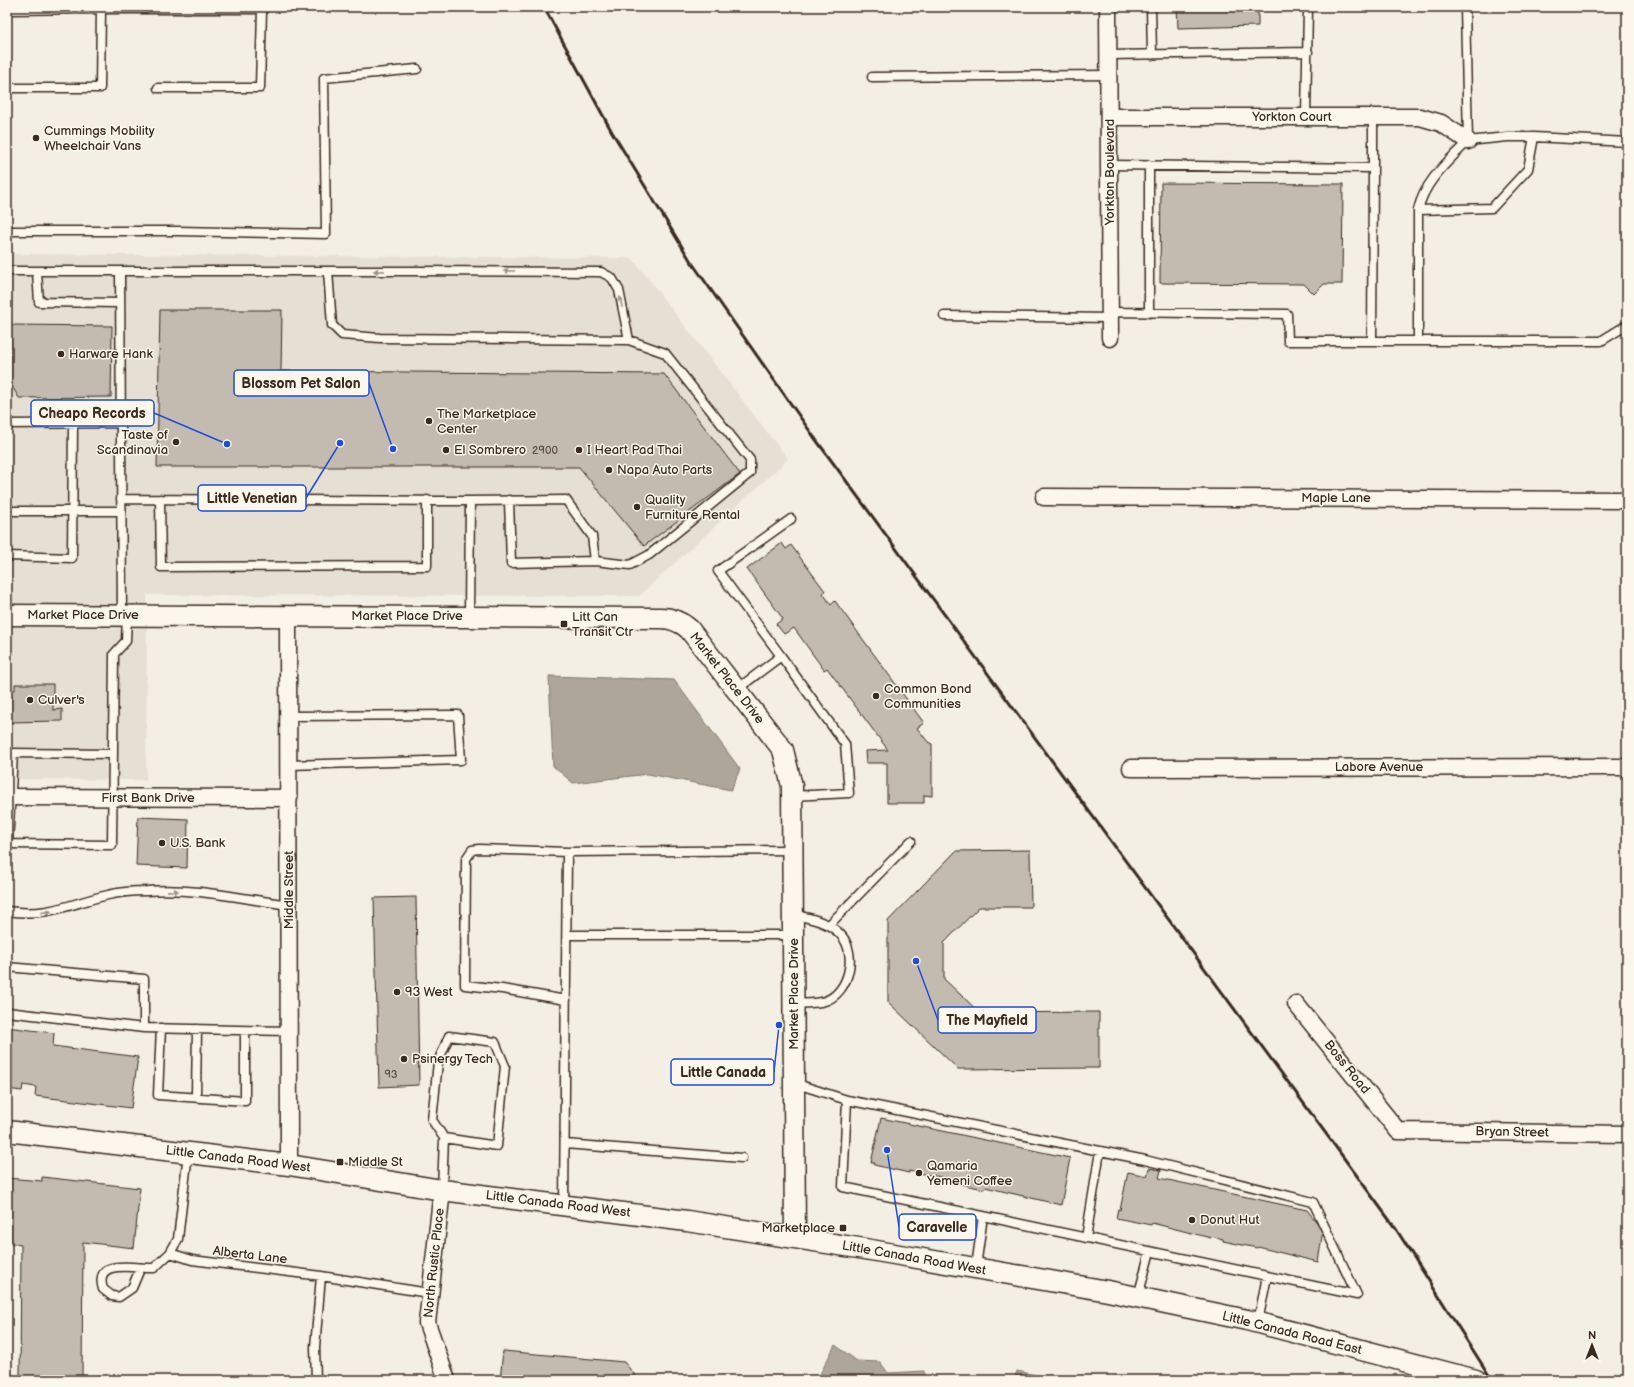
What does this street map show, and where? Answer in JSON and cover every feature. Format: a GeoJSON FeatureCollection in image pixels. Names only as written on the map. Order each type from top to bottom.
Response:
{"type":"FeatureCollection","features":[{"type":"Feature","properties":{"kind":"street","name":"Yorkton Boulevard"},"geometry":{"type":"LineString","coordinates":[[1108,7],[1110,117],[1110,338]]}},
{"type":"Feature","properties":{"kind":"street","name":"Yorkton Court"},"geometry":{"type":"LineString","coordinates":[[1110,117],[1420,118],[1441,123],[1468,140]]}},
{"type":"Feature","properties":{"kind":"street","name":"Maple Lane"},"geometry":{"type":"LineString","coordinates":[[1044,497],[1627,500]]}},
{"type":"Feature","properties":{"kind":"street","name":"Market Place Drive"},"geometry":{"type":"LineString","coordinates":[[7,614],[668,618],[677,621],[689,629],[783,750],[792,786],[795,1238]]}},
{"type":"Feature","properties":{"kind":"street","name":"Middle Street"},"geometry":{"type":"LineString","coordinates":[[288,615],[290,798],[290,1165]]}},
{"type":"Feature","properties":{"kind":"street","name":"Labore Avenue"},"geometry":{"type":"LineString","coordinates":[[1131,768],[1627,767]]}},
{"type":"Feature","properties":{"kind":"street","name":"First Bank Drive"},"geometry":{"type":"LineString","coordinates":[[9,797],[290,798]]}},
{"type":"Feature","properties":{"kind":"street","name":"Boss Road"},"geometry":{"type":"LineString","coordinates":[[1296,1004],[1398,1131]]}},
{"type":"Feature","properties":{"kind":"street","name":"Little Canada Road West"},"geometry":{"type":"LineString","coordinates":[[7,1131],[290,1165],[442,1190],[687,1221],[1108,1291]]}},
{"type":"Feature","properties":{"kind":"street","name":"Bryan Street"},"geometry":{"type":"LineString","coordinates":[[1398,1131],[1627,1134]]}},
{"type":"Feature","properties":{"kind":"street","name":"North Rustic Place"},"geometry":{"type":"LineString","coordinates":[[442,1190],[426,1323],[447,1380]]}},
{"type":"Feature","properties":{"kind":"street","name":"Little Canada Road East"},"geometry":{"type":"LineString","coordinates":[[1108,1291],[1258,1323],[1476,1380]]}},
{"type":"Feature","properties":{"kind":"lane"},"geometry":{"type":"LineString","coordinates":[[1151,7],[1152,55]]}},
{"type":"Feature","properties":{"kind":"lane"},"geometry":{"type":"LineString","coordinates":[[1306,117],[1308,7]]}},
{"type":"Feature","properties":{"kind":"lane"},"geometry":{"type":"LineString","coordinates":[[1465,7],[1468,140]]}},
{"type":"Feature","properties":{"kind":"lane"},"geometry":{"type":"LineString","coordinates":[[7,10],[263,8],[260,88],[158,88]]}},
{"type":"Feature","properties":{"kind":"lane"},"geometry":{"type":"LineString","coordinates":[[7,88],[100,88],[101,9]]}},
{"type":"Feature","properties":{"kind":"lane"},"geometry":{"type":"LineString","coordinates":[[1109,55],[1308,52]]}},
{"type":"Feature","properties":{"kind":"lane"},"geometry":{"type":"LineString","coordinates":[[7,230],[326,234],[324,78],[417,69]]}},
{"type":"Feature","properties":{"kind":"lane"},"geometry":{"type":"LineString","coordinates":[[872,77],[1109,75]]}},
{"type":"Feature","properties":{"kind":"lane"},"geometry":{"type":"LineString","coordinates":[[1372,341],[1373,117]]}},
{"type":"Feature","properties":{"kind":"lane"},"geometry":{"type":"LineString","coordinates":[[1418,341],[1418,210],[1422,196],[1429,182],[1468,140],[1507,137],[1534,137],[1627,142]]}},
{"type":"Feature","properties":{"kind":"lane"},"geometry":{"type":"LineString","coordinates":[[1418,210],[1492,208],[1528,169],[1534,137]]}},
{"type":"Feature","properties":{"kind":"lane"},"geometry":{"type":"LineString","coordinates":[[1110,165],[1373,168]]}},
{"type":"Feature","properties":{"kind":"lane"},"geometry":{"type":"LineString","coordinates":[[1149,165],[1149,313]]}},
{"type":"Feature","properties":{"kind":"lane"},"geometry":{"type":"LineString","coordinates":[[7,271],[601,272],[612,278],[619,290],[629,340]]}},
{"type":"Feature","properties":{"kind":"lane"},"geometry":{"type":"LineString","coordinates":[[113,754],[10,754],[8,844],[112,845],[112,798],[113,754],[114,654],[126,642],[120,499],[120,271]]}},
{"type":"Feature","properties":{"kind":"lane"},"geometry":{"type":"LineString","coordinates":[[328,271],[332,325],[342,336],[380,338],[629,340],[665,353],[750,460],[750,473],[649,555],[630,565],[595,562],[511,563],[509,500]]}},
{"type":"Feature","properties":{"kind":"lane"},"geometry":{"type":"LineString","coordinates":[[37,272],[39,302],[120,303]]}},
{"type":"Feature","properties":{"kind":"lane"},"geometry":{"type":"LineString","coordinates":[[944,316],[1110,315],[1149,313],[1287,314],[1288,342],[1601,341],[1627,325]]}},
{"type":"Feature","properties":{"kind":"lane"},"geometry":{"type":"LineString","coordinates":[[7,556],[72,558],[73,423]]}},
{"type":"Feature","properties":{"kind":"lane"},"geometry":{"type":"LineString","coordinates":[[7,424],[120,423]]}},
{"type":"Feature","properties":{"kind":"lane"},"geometry":{"type":"LineString","coordinates":[[120,499],[470,501],[566,500],[592,536],[595,562]]}},
{"type":"Feature","properties":{"kind":"lane"},"geometry":{"type":"LineString","coordinates":[[160,499],[161,567],[426,566],[426,500]]}},
{"type":"Feature","properties":{"kind":"lane"},"geometry":{"type":"LineString","coordinates":[[469,616],[470,501]]}},
{"type":"Feature","properties":{"kind":"lane"},"geometry":{"type":"LineString","coordinates":[[7,511],[121,511]]}},
{"type":"Feature","properties":{"kind":"lane"},"geometry":{"type":"LineString","coordinates":[[791,519],[718,571],[845,744],[849,794],[792,796]]}},
{"type":"Feature","properties":{"kind":"lane"},"geometry":{"type":"LineString","coordinates":[[736,690],[781,656]]}},
{"type":"Feature","properties":{"kind":"lane"},"geometry":{"type":"LineString","coordinates":[[289,716],[458,715],[461,760],[289,765]]}},
{"type":"Feature","properties":{"kind":"lane"},"geometry":{"type":"LineString","coordinates":[[829,925],[911,841]]}},
{"type":"Feature","properties":{"kind":"lane"},"geometry":{"type":"LineString","coordinates":[[566,1000],[465,985],[466,859],[472,850],[567,852],[793,850]]}},
{"type":"Feature","properties":{"kind":"lane"},"geometry":{"type":"LineString","coordinates":[[564,1205],[567,852]]}},
{"type":"Feature","properties":{"kind":"lane"},"geometry":{"type":"LineString","coordinates":[[7,911],[27,914],[59,910],[108,895],[148,890],[190,891],[290,905]]}},
{"type":"Feature","properties":{"kind":"lane"},"geometry":{"type":"LineString","coordinates":[[793,914],[814,919],[829,925],[842,936],[851,957],[846,978],[838,993],[825,1001],[794,1004]]}},
{"type":"Feature","properties":{"kind":"lane"},"geometry":{"type":"LineString","coordinates":[[567,935],[793,936]]}},
{"type":"Feature","properties":{"kind":"lane"},"geometry":{"type":"LineString","coordinates":[[7,967],[144,979],[144,1028]]}},
{"type":"Feature","properties":{"kind":"lane"},"geometry":{"type":"LineString","coordinates":[[7,1012],[144,1028],[290,1031]]}},
{"type":"Feature","properties":{"kind":"lane"},"geometry":{"type":"LineString","coordinates":[[161,1028],[158,1095],[245,1101],[245,1031]]}},
{"type":"Feature","properties":{"kind":"lane"},"geometry":{"type":"LineString","coordinates":[[196,1097],[197,1029]]}},
{"type":"Feature","properties":{"kind":"lane"},"geometry":{"type":"LineString","coordinates":[[442,1190],[444,1138],[432,1120],[438,1062],[449,1036],[495,1042],[505,1066],[497,1146],[444,1138]]}},
{"type":"Feature","properties":{"kind":"lane"},"geometry":{"type":"LineString","coordinates":[[794,1083],[847,1100],[1146,1160],[1313,1202],[1357,1295],[843,1187],[847,1100]]}},
{"type":"Feature","properties":{"kind":"lane"},"geometry":{"type":"LineString","coordinates":[[565,1144],[742,1158]]}},
{"type":"Feature","properties":{"kind":"lane"},"geometry":{"type":"LineString","coordinates":[[1086,1238],[1100,1151]]}},
{"type":"Feature","properties":{"kind":"lane"},"geometry":{"type":"LineString","coordinates":[[140,1269],[132,1288],[118,1297],[106,1293],[103,1289],[102,1276],[106,1270],[112,1267],[140,1269],[154,1268],[170,1253],[178,1239],[188,1153]]}},
{"type":"Feature","properties":{"kind":"lane"},"geometry":{"type":"LineString","coordinates":[[976,1268],[983,1216]]}},
{"type":"Feature","properties":{"kind":"lane"},"geometry":{"type":"LineString","coordinates":[[1138,1298],[1150,1251]]}},
{"type":"Feature","properties":{"kind":"lane","name":"Alberta Lane"},"geometry":{"type":"LineString","coordinates":[[170,1253],[192,1260],[321,1276],[429,1293]]}},
{"type":"Feature","properties":{"kind":"lane"},"geometry":{"type":"LineString","coordinates":[[316,1380],[315,1347],[321,1276]]}},
{"type":"Feature","properties":{"kind":"lane"},"geometry":{"type":"LineString","coordinates":[[1258,1323],[1267,1276]]}},
{"type":"Feature","properties":{"kind":"path"},"geometry":{"type":"LineString","coordinates":[[1625,7],[1627,23]]}},
{"type":"Feature","properties":{"kind":"shaded area"},"geometry":{"type":"Polygon","coordinates":[[[7,254],[632,258],[788,459],[639,596],[147,595],[146,780],[7,779],[7,254]]]}},
{"type":"Feature","properties":{"kind":"shaded area"},"geometry":{"type":"Polygon","coordinates":[[[549,676],[674,680],[740,769],[731,790],[648,774],[573,783],[553,766],[549,676]]]}},
{"type":"Feature","properties":{"kind":"shaded area"},"geometry":{"type":"Polygon","coordinates":[[[835,1345],[857,1361],[880,1362],[888,1373],[924,1371],[925,1380],[817,1380],[835,1345]]]}},
{"type":"Feature","properties":{"kind":"shaded area"},"geometry":{"type":"Polygon","coordinates":[[[1017,1371],[1060,1380],[1014,1380],[1017,1371]]]}},
{"type":"Feature","properties":{"kind":"building"},"geometry":{"type":"Polygon","coordinates":[[[1177,7],[1258,7],[1258,26],[1178,28],[1177,7]]]}},
{"type":"Feature","properties":{"kind":"building"},"geometry":{"type":"Polygon","coordinates":[[[1161,183],[1343,184],[1342,284],[1324,284],[1314,294],[1304,284],[1160,283],[1161,183]]]}},
{"type":"Feature","properties":{"kind":"building","name":"The Marketplace Center"},"geometry":{"type":"Polygon","coordinates":[[[160,310],[282,310],[281,371],[664,374],[740,474],[644,546],[579,467],[157,467],[160,310]]]}},
{"type":"Feature","properties":{"kind":"building","name":"Harware Hank"},"geometry":{"type":"Polygon","coordinates":[[[10,325],[112,326],[111,397],[19,398],[10,383],[10,325]]]}},
{"type":"Feature","properties":{"kind":"building","name":"Common Bond Communities"},"geometry":{"type":"Polygon","coordinates":[[[782,543],[786,549],[791,545],[825,591],[823,593],[831,605],[835,601],[924,723],[917,728],[928,742],[932,744],[932,796],[924,795],[924,803],[887,803],[887,763],[866,763],[865,751],[888,750],[827,668],[824,670],[794,628],[784,634],[776,624],[783,619],[747,569],[782,543]]]}},
{"type":"Feature","properties":{"kind":"building","name":"Culver's"},"geometry":{"type":"Polygon","coordinates":[[[15,684],[53,684],[53,710],[62,709],[62,721],[7,722],[7,690],[15,690],[15,684]]]}},
{"type":"Feature","properties":{"kind":"building","name":"U.S. Bank"},"geometry":{"type":"Polygon","coordinates":[[[138,817],[188,819],[187,868],[136,866],[138,817]]]}},
{"type":"Feature","properties":{"kind":"building"},"geometry":{"type":"Polygon","coordinates":[[[1030,850],[1031,907],[979,907],[944,943],[944,979],[980,1013],[1099,1012],[1099,1068],[958,1069],[888,1002],[888,921],[956,851],[1030,850]]]}},
{"type":"Feature","properties":{"kind":"building","name":"93 West"},"geometry":{"type":"Polygon","coordinates":[[[416,897],[419,1085],[379,1087],[374,898],[416,897]]]}},
{"type":"Feature","properties":{"kind":"building"},"geometry":{"type":"Polygon","coordinates":[[[7,1027],[54,1033],[53,1046],[138,1057],[131,1108],[35,1096],[36,1087],[23,1085],[22,1091],[7,1089],[7,1027]]]}},
{"type":"Feature","properties":{"kind":"building"},"geometry":{"type":"Polygon","coordinates":[[[881,1118],[1070,1158],[1061,1205],[985,1187],[984,1189],[950,1182],[951,1179],[909,1171],[909,1173],[874,1165],[875,1163],[871,1163],[881,1118]]]}},
{"type":"Feature","properties":{"kind":"building"},"geometry":{"type":"Polygon","coordinates":[[[1149,1168],[1161,1170],[1159,1178],[1307,1210],[1323,1230],[1318,1262],[1258,1247],[1223,1241],[1223,1239],[1211,1236],[1211,1238],[1152,1223],[1151,1225],[1116,1218],[1118,1209],[1120,1210],[1128,1172],[1147,1176],[1149,1168]]]}},
{"type":"Feature","properties":{"kind":"building"},"geometry":{"type":"Polygon","coordinates":[[[42,1177],[140,1188],[134,1248],[83,1242],[82,1380],[20,1380],[21,1245],[7,1243],[7,1178],[42,1181],[42,1177]]]}},
{"type":"Feature","properties":{"kind":"building"},"geometry":{"type":"Polygon","coordinates":[[[503,1351],[624,1362],[639,1380],[500,1380],[503,1351]]]}},
{"type":"Feature","properties":{"kind":"railway"},"geometry":{"type":"LineString","coordinates":[[544,7],[612,132],[690,260],[814,437],[1396,1229],[1492,1380]]}},
{"type":"Feature","properties":{"kind":"place","name":"Cummings Mobility Wheelchair Vans"},"geometry":{"type":"Point","coordinates":[36,138]}},
{"type":"Feature","properties":{"kind":"place","name":"Harware Hank"},"geometry":{"type":"Point","coordinates":[61,354]}},
{"type":"Feature","properties":{"kind":"place","name":"The Marketplace Center"},"geometry":{"type":"Point","coordinates":[429,421]}},
{"type":"Feature","properties":{"kind":"place","name":"Taste of Scandinavia"},"geometry":{"type":"Point","coordinates":[176,442]}},
{"type":"Feature","properties":{"kind":"place","name":"Little Venetian"},"geometry":{"type":"Point","coordinates":[340,443]}},
{"type":"Feature","properties":{"kind":"place","name":"Cheapo Records"},"geometry":{"type":"Point","coordinates":[227,444]}},
{"type":"Feature","properties":{"kind":"place","name":"Blossom Pet Salon"},"geometry":{"type":"Point","coordinates":[393,449]}},
{"type":"Feature","properties":{"kind":"place","name":"El Sombrero"},"geometry":{"type":"Point","coordinates":[446,450]}},
{"type":"Feature","properties":{"kind":"place","name":"I Heart Pad Thai"},"geometry":{"type":"Point","coordinates":[579,450]}},
{"type":"Feature","properties":{"kind":"place","name":"Napa Auto Parts"},"geometry":{"type":"Point","coordinates":[609,470]}},
{"type":"Feature","properties":{"kind":"place","name":"Quality Furniture Rental"},"geometry":{"type":"Point","coordinates":[637,507]}},
{"type":"Feature","properties":{"kind":"place","name":"Litt Can Transit Ctr"},"geometry":{"type":"Point","coordinates":[564,624]}},
{"type":"Feature","properties":{"kind":"place","name":"Common Bond Communities"},"geometry":{"type":"Point","coordinates":[876,696]}},
{"type":"Feature","properties":{"kind":"place","name":"Culver's"},"geometry":{"type":"Point","coordinates":[30,700]}},
{"type":"Feature","properties":{"kind":"place","name":"U.S. Bank"},"geometry":{"type":"Point","coordinates":[162,843]}},
{"type":"Feature","properties":{"kind":"place","name":"The Mayfield"},"geometry":{"type":"Point","coordinates":[916,961]}},
{"type":"Feature","properties":{"kind":"place","name":"93 West"},"geometry":{"type":"Point","coordinates":[397,992]}},
{"type":"Feature","properties":{"kind":"place","name":"Little Canada"},"geometry":{"type":"Point","coordinates":[779,1025]}},
{"type":"Feature","properties":{"kind":"place","name":"Psinergy Tech"},"geometry":{"type":"Point","coordinates":[404,1059]}},
{"type":"Feature","properties":{"kind":"place","name":"Caravelle"},"geometry":{"type":"Point","coordinates":[887,1150]}},
{"type":"Feature","properties":{"kind":"place","name":"Middle St"},"geometry":{"type":"Point","coordinates":[340,1162]}},
{"type":"Feature","properties":{"kind":"place","name":"Qamaria Yemeni Coffee"},"geometry":{"type":"Point","coordinates":[919,1173]}},
{"type":"Feature","properties":{"kind":"place","name":"Donut Hut"},"geometry":{"type":"Point","coordinates":[1192,1220]}},
{"type":"Feature","properties":{"kind":"place","name":"Marketplace"},"geometry":{"type":"Point","coordinates":[843,1228]}}]}
